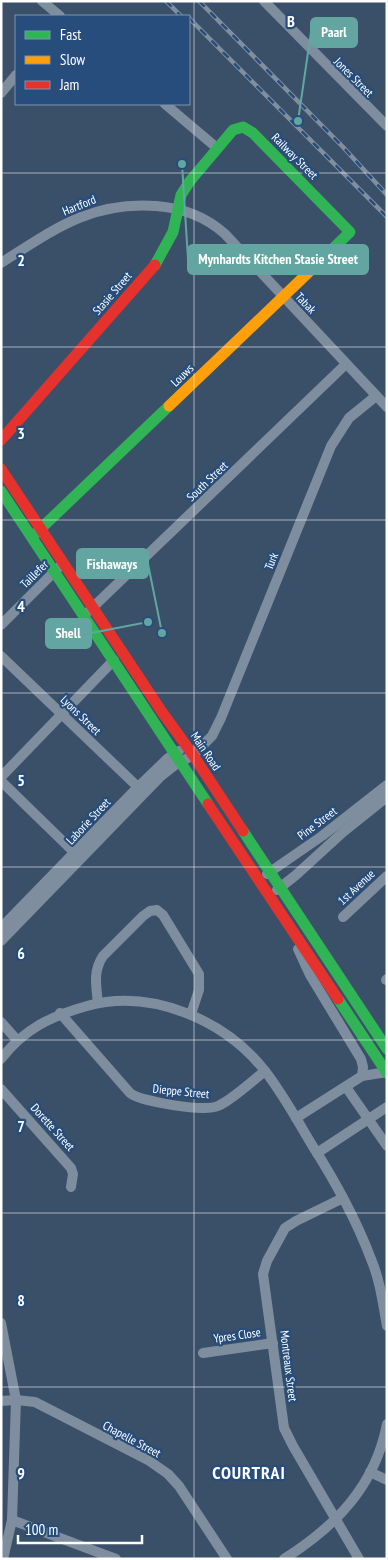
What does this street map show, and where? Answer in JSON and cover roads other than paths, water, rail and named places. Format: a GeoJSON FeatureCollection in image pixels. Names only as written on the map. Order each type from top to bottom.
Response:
{"type":"FeatureCollection","features":[{"type":"Feature","properties":{"kind":"main road","name":"Railway Street"},"geometry":{"type":"LineString","coordinates":[[217,148],[233,130],[240,127],[249,130],[350,232]]}},
{"type":"Feature","properties":{"kind":"main road","name":"Stasie Street"},"geometry":{"type":"LineString","coordinates":[[1,440],[157,263],[173,232],[181,195],[217,148]]}},
{"type":"Feature","properties":{"kind":"main road","name":"Louws"},"geometry":{"type":"LineString","coordinates":[[37,533],[350,232]]}},
{"type":"Feature","properties":{"kind":"main road","name":"Main Road"},"geometry":{"type":"LineString","coordinates":[[1,468],[37,533],[59,567],[190,751],[387,1049]]}},
{"type":"Feature","properties":{"kind":"main road","name":"Main Road"},"geometry":{"type":"LineString","coordinates":[[1,491],[37,533]]}},
{"type":"Feature","properties":{"kind":"main road","name":"Main Road"},"geometry":{"type":"LineString","coordinates":[[89,611],[114,660],[386,1072]]}},
{"type":"Feature","properties":{"kind":"street"},"geometry":{"type":"LineString","coordinates":[[42,1],[59,15]]}},
{"type":"Feature","properties":{"kind":"street","name":"Jones Street"},"geometry":{"type":"LineString","coordinates":[[264,1],[387,126]]}},
{"type":"Feature","properties":{"kind":"street"},"geometry":{"type":"LineString","coordinates":[[1,93],[15,76]]}},
{"type":"Feature","properties":{"kind":"street"},"geometry":{"type":"LineString","coordinates":[[167,105],[217,148]]}},
{"type":"Feature","properties":{"kind":"street","name":"Hartford"},"geometry":{"type":"LineString","coordinates":[[1,264],[52,232],[104,208],[141,205],[177,208]]}},
{"type":"Feature","properties":{"kind":"street","name":"Tabak"},"geometry":{"type":"LineString","coordinates":[[177,208],[196,214],[218,228],[387,407]]}},
{"type":"Feature","properties":{"kind":"street","name":"South Street"},"geometry":{"type":"LineString","coordinates":[[89,611],[346,364]]}},
{"type":"Feature","properties":{"kind":"street","name":"Turk"},"geometry":{"type":"LineString","coordinates":[[190,751],[202,745],[212,736],[221,718],[331,446],[350,418],[376,396]]}},
{"type":"Feature","properties":{"kind":"street","name":"Taillefer"},"geometry":{"type":"LineString","coordinates":[[1,625],[59,567]]}},
{"type":"Feature","properties":{"kind":"street","name":"Lyons Street"},"geometry":{"type":"LineString","coordinates":[[1,656],[140,790]]}},
{"type":"Feature","properties":{"kind":"street"},"geometry":{"type":"LineString","coordinates":[[1,777],[114,660]]}},
{"type":"Feature","properties":{"kind":"street","name":"Laborie Street"},"geometry":{"type":"LineString","coordinates":[[1,942],[7,923],[78,856],[140,790],[168,770],[179,757],[190,751]]}},
{"type":"Feature","properties":{"kind":"street"},"geometry":{"type":"LineString","coordinates":[[1,781],[78,856]]}},
{"type":"Feature","properties":{"kind":"street","name":"Pine Street"},"geometry":{"type":"LineString","coordinates":[[260,880],[322,836],[387,785]]}},
{"type":"Feature","properties":{"kind":"street","name":"Pine Street"},"geometry":{"type":"LineString","coordinates":[[270,894],[296,875],[343,832],[387,797]]}},
{"type":"Feature","properties":{"kind":"street","name":"1st Avenue"},"geometry":{"type":"LineString","coordinates":[[343,917],[387,876]]}},
{"type":"Feature","properties":{"kind":"street"},"geometry":{"type":"LineString","coordinates":[[98,1003],[96,977],[99,962],[143,916],[150,911],[157,910],[163,915],[199,974],[199,990],[191,1014]]}},
{"type":"Feature","properties":{"kind":"street","name":"Main Road"},"geometry":{"type":"LineString","coordinates":[[287,922],[310,975],[361,1059],[363,1067],[362,1076]]}},
{"type":"Feature","properties":{"kind":"street"},"geometry":{"type":"LineString","coordinates":[[1,1058],[17,1040],[40,1023],[60,1014],[98,1003],[143,1002],[191,1014],[218,1029],[241,1047],[265,1071],[296,1118],[343,1198],[372,1261],[387,1326]]}},
{"type":"Feature","properties":{"kind":"street","name":"Dieppe Street"},"geometry":{"type":"LineString","coordinates":[[60,1014],[130,1093],[141,1100],[200,1108],[216,1107],[265,1071]]}},
{"type":"Feature","properties":{"kind":"street"},"geometry":{"type":"LineString","coordinates":[[1,1022],[17,1040]]}},
{"type":"Feature","properties":{"kind":"street"},"geometry":{"type":"LineString","coordinates":[[296,1118],[362,1076],[386,1072]]}},
{"type":"Feature","properties":{"kind":"street"},"geometry":{"type":"LineString","coordinates":[[346,1087],[387,1146]]}},
{"type":"Feature","properties":{"kind":"street","name":"Dorette Street"},"geometry":{"type":"LineString","coordinates":[[1,1089],[71,1168],[73,1174],[70,1187]]}},
{"type":"Feature","properties":{"kind":"street"},"geometry":{"type":"LineString","coordinates":[[317,1153],[387,1107]]}},
{"type":"Feature","properties":{"kind":"street","name":"Montreaux Street"},"geometry":{"type":"LineString","coordinates":[[343,1198],[286,1228],[267,1260],[263,1274],[284,1428],[359,1559]]}},
{"type":"Feature","properties":{"kind":"street"},"geometry":{"type":"LineString","coordinates":[[1,1323],[16,1400],[12,1520],[3,1559]]}},
{"type":"Feature","properties":{"kind":"street","name":"Ypres Close"},"geometry":{"type":"LineString","coordinates":[[203,1352],[273,1343]]}},
{"type":"Feature","properties":{"kind":"street","name":"Chapelle Street"},"geometry":{"type":"LineString","coordinates":[[1,1401],[35,1402],[157,1465],[179,1486],[227,1559]]}},
{"type":"Feature","properties":{"kind":"street"},"geometry":{"type":"LineString","coordinates":[[284,1559],[305,1546],[336,1520],[351,1502],[370,1472],[379,1452],[387,1424]]}},
{"type":"Feature","properties":{"kind":"street"},"geometry":{"type":"LineString","coordinates":[[370,1472],[387,1480]]}},
{"type":"Feature","properties":{"kind":"street"},"geometry":{"type":"LineString","coordinates":[[12,1520],[116,1559]]}},
{"type":"Feature","properties":{"kind":"railway"},"geometry":{"type":"LineString","coordinates":[[166,1],[180,15]]}},
{"type":"Feature","properties":{"kind":"railway"},"geometry":{"type":"LineString","coordinates":[[199,1],[343,147],[387,195]]}},
{"type":"Feature","properties":{"kind":"railway"},"geometry":{"type":"LineString","coordinates":[[190,19],[387,217]]}},
{"type":"Feature","properties":{"kind":"place","name":"Paarl"},"geometry":{"type":"Point","coordinates":[298,121]}},
{"type":"Feature","properties":{"kind":"place","name":"Mynhardts Kitchen Stasie Street"},"geometry":{"type":"Point","coordinates":[182,164]}},
{"type":"Feature","properties":{"kind":"place","name":"Shell"},"geometry":{"type":"Point","coordinates":[148,622]}},
{"type":"Feature","properties":{"kind":"place","name":"Fishaways"},"geometry":{"type":"Point","coordinates":[162,633]}},
{"type":"Feature","properties":{"kind":"district","name":"COURTRAI"},"geometry":{"type":"Point","coordinates":[249,1472]}}]}
